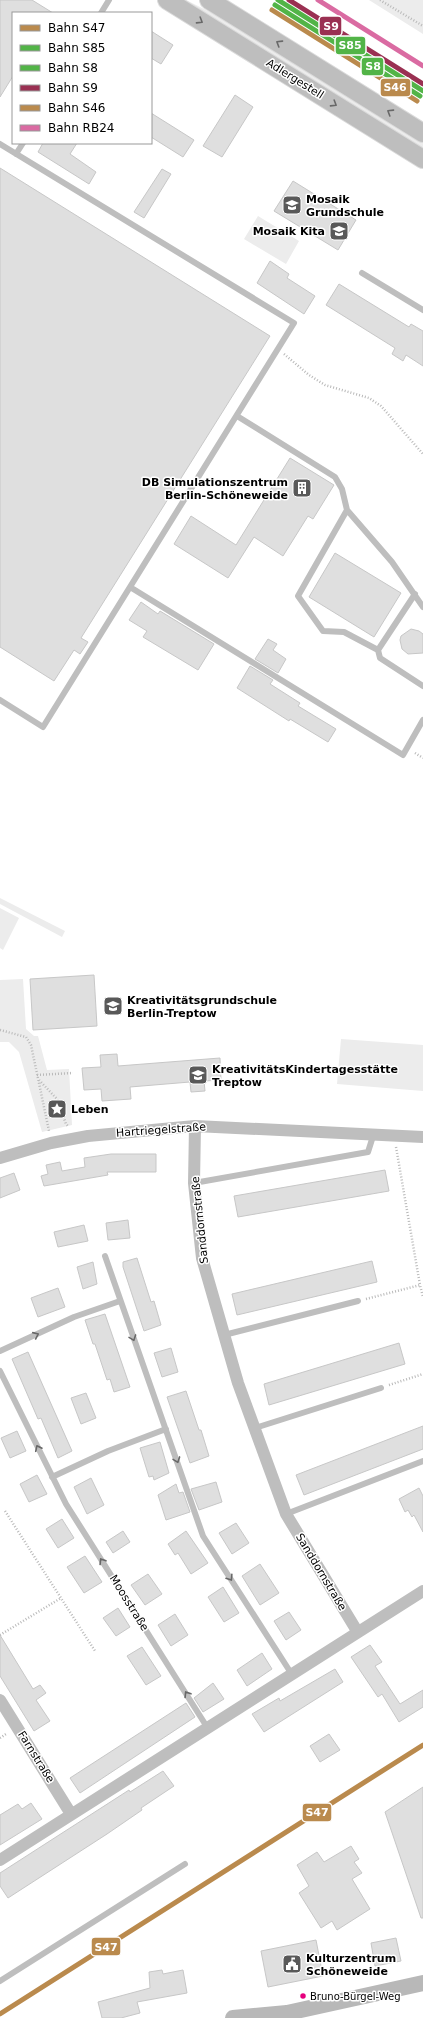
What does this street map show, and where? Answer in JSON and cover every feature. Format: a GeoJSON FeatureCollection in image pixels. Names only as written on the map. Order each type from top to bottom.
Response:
{"type":"FeatureCollection","features":[{"type":"Feature","properties":{"kind":"main road","name":"Adlergestell"},"geometry":{"type":"LineString","coordinates":[[167,0],[423,159]]}},
{"type":"Feature","properties":{"kind":"main road","name":"Adlergestell"},"geometry":{"type":"LineString","coordinates":[[209,0],[423,132]]}},
{"type":"Feature","properties":{"kind":"main road"},"geometry":{"type":"LineString","coordinates":[[233,2018],[280,2015],[423,1983]]}},
{"type":"Feature","properties":{"kind":"street","name":"Hartriegelstraße"},"geometry":{"type":"LineString","coordinates":[[0,1158],[51,1143],[88,1136],[195,1126],[374,1133],[423,1137]]}},
{"type":"Feature","properties":{"kind":"street","name":"Sanddornstraße"},"geometry":{"type":"LineString","coordinates":[[195,1126],[194,1183],[202,1258],[238,1383],[286,1514],[357,1631]]}},
{"type":"Feature","properties":{"kind":"street"},"geometry":{"type":"LineString","coordinates":[[0,1860],[423,1590]]}},
{"type":"Feature","properties":{"kind":"street","name":"Farnstraße"},"geometry":{"type":"LineString","coordinates":[[0,1700],[71,1814]]}},
{"type":"Feature","properties":{"kind":"lane"},"geometry":{"type":"LineString","coordinates":[[102,12],[109,0]]}},
{"type":"Feature","properties":{"kind":"lane"},"geometry":{"type":"LineString","coordinates":[[0,144],[294,323],[43,727],[0,700]]}},
{"type":"Feature","properties":{"kind":"lane"},"geometry":{"type":"LineString","coordinates":[[16,154],[22,144]]}},
{"type":"Feature","properties":{"kind":"lane"},"geometry":{"type":"LineString","coordinates":[[362,273],[423,310]]}},
{"type":"Feature","properties":{"kind":"lane"},"geometry":{"type":"LineString","coordinates":[[237,416],[335,477],[342,489],[347,510],[392,562],[423,607]]}},
{"type":"Feature","properties":{"kind":"lane"},"geometry":{"type":"LineString","coordinates":[[347,510],[298,596],[324,631],[344,632],[378,650]]}},
{"type":"Feature","properties":{"kind":"lane"},"geometry":{"type":"LineString","coordinates":[[130,586],[403,755],[423,720]]}},
{"type":"Feature","properties":{"kind":"lane"},"geometry":{"type":"LineString","coordinates":[[415,594],[378,650],[380,658],[423,686]]}},
{"type":"Feature","properties":{"kind":"lane"},"geometry":{"type":"LineString","coordinates":[[194,1183],[368,1152],[374,1133]]}},
{"type":"Feature","properties":{"kind":"lane"},"geometry":{"type":"LineString","coordinates":[[105,1256],[204,1536],[291,1673]]}},
{"type":"Feature","properties":{"kind":"lane"},"geometry":{"type":"LineString","coordinates":[[0,1351],[74,1317],[120,1301]]}},
{"type":"Feature","properties":{"kind":"lane"},"geometry":{"type":"LineString","coordinates":[[224,1335],[358,1301]]}},
{"type":"Feature","properties":{"kind":"lane","name":"Moosstraße"},"geometry":{"type":"LineString","coordinates":[[0,1371],[66,1504],[208,1727]]}},
{"type":"Feature","properties":{"kind":"lane"},"geometry":{"type":"LineString","coordinates":[[255,1428],[380,1388]]}},
{"type":"Feature","properties":{"kind":"lane"},"geometry":{"type":"LineString","coordinates":[[52,1477],[108,1451],[166,1429]]}},
{"type":"Feature","properties":{"kind":"lane"},"geometry":{"type":"LineString","coordinates":[[286,1514],[423,1461]]}},
{"type":"Feature","properties":{"kind":"lane"},"geometry":{"type":"LineString","coordinates":[[0,1981],[185,1864]]}},
{"type":"Feature","properties":{"kind":"path"},"geometry":{"type":"LineString","coordinates":[[380,0],[423,26]]}},
{"type":"Feature","properties":{"kind":"path"},"geometry":{"type":"LineString","coordinates":[[278,349],[309,375],[325,385],[368,398],[381,406],[423,454]]}},
{"type":"Feature","properties":{"kind":"path"},"geometry":{"type":"LineString","coordinates":[[0,1030],[26,1037],[31,1045],[51,1143]]}},
{"type":"Feature","properties":{"kind":"path"},"geometry":{"type":"LineString","coordinates":[[37,1075],[73,1073]]}},
{"type":"Feature","properties":{"kind":"path"},"geometry":{"type":"LineString","coordinates":[[38,1080],[58,1100],[66,1124],[70,1129],[76,1128]]}},
{"type":"Feature","properties":{"kind":"path"},"geometry":{"type":"LineString","coordinates":[[394,1135],[423,1297]]}},
{"type":"Feature","properties":{"kind":"path"},"geometry":{"type":"LineString","coordinates":[[358,1301],[420,1285]]}},
{"type":"Feature","properties":{"kind":"path"},"geometry":{"type":"LineString","coordinates":[[380,1388],[423,1374]]}},
{"type":"Feature","properties":{"kind":"path"},"geometry":{"type":"LineString","coordinates":[[5,1511],[94,1651]]}},
{"type":"Feature","properties":{"kind":"path"},"geometry":{"type":"LineString","coordinates":[[0,1635],[60,1598]]}},
{"type":"Feature","properties":{"kind":"shaded area"},"geometry":{"type":"Polygon","coordinates":[[[178,0],[186,0],[232,23],[423,141],[423,152],[178,0]]]}},
{"type":"Feature","properties":{"kind":"shaded area"},"geometry":{"type":"Polygon","coordinates":[[[369,0],[423,0],[423,34],[369,0]]]}},
{"type":"Feature","properties":{"kind":"shaded area"},"geometry":{"type":"Polygon","coordinates":[[[258,216],[299,241],[286,264],[244,239],[258,216]]]}},
{"type":"Feature","properties":{"kind":"shaded area"},"geometry":{"type":"Polygon","coordinates":[[[0,898],[65,931],[62,937],[0,904],[0,898]]]}},
{"type":"Feature","properties":{"kind":"shaded area"},"geometry":{"type":"Polygon","coordinates":[[[0,908],[19,918],[3,950],[0,948],[0,908]]]}},
{"type":"Feature","properties":{"kind":"shaded area"},"geometry":{"type":"Polygon","coordinates":[[[23,979],[26,1029],[34,1036],[38,1036],[47,1070],[69,1069],[72,1125],[42,1132],[19,1052],[9,1042],[0,1042],[0,980],[23,979]]]}},
{"type":"Feature","properties":{"kind":"shaded area"},"geometry":{"type":"Polygon","coordinates":[[[341,1039],[423,1045],[423,1091],[337,1084],[341,1039]]]}},
{"type":"Feature","properties":{"kind":"building"},"geometry":{"type":"Polygon","coordinates":[[[0,0],[32,0],[51,12],[12,12],[12,78],[0,97],[0,0]]]}},
{"type":"Feature","properties":{"kind":"building"},"geometry":{"type":"Polygon","coordinates":[[[152,32],[173,45],[161,64],[152,59],[152,32]]]}},
{"type":"Feature","properties":{"kind":"building"},"geometry":{"type":"Polygon","coordinates":[[[235,95],[253,107],[222,157],[203,146],[235,95]]]}},
{"type":"Feature","properties":{"kind":"building"},"geometry":{"type":"Polygon","coordinates":[[[152,114],[194,140],[183,157],[152,138],[152,114]]]}},
{"type":"Feature","properties":{"kind":"building"},"geometry":{"type":"Polygon","coordinates":[[[42,144],[76,144],[70,154],[96,172],[89,184],[38,152],[42,144]]]}},
{"type":"Feature","properties":{"kind":"building"},"geometry":{"type":"Polygon","coordinates":[[[0,168],[270,336],[81,638],[88,642],[80,654],[74,650],[54,681],[0,647],[0,168]]]}},
{"type":"Feature","properties":{"kind":"building"},"geometry":{"type":"Polygon","coordinates":[[[162,169],[171,174],[144,218],[134,212],[162,169]]]}},
{"type":"Feature","properties":{"kind":"building"},"geometry":{"type":"Polygon","coordinates":[[[293,181],[356,220],[338,250],[274,211],[293,181]]]}},
{"type":"Feature","properties":{"kind":"building"},"geometry":{"type":"Polygon","coordinates":[[[270,261],[289,274],[287,278],[315,296],[304,314],[257,283],[270,261]]]}},
{"type":"Feature","properties":{"kind":"building"},"geometry":{"type":"Polygon","coordinates":[[[339,284],[409,327],[411,324],[423,331],[423,366],[406,355],[403,361],[392,354],[395,348],[326,305],[339,284]]]}},
{"type":"Feature","properties":{"kind":"building"},"geometry":{"type":"Polygon","coordinates":[[[290,458],[334,485],[313,519],[308,516],[283,556],[254,537],[228,578],[174,544],[191,516],[236,545],[290,458]]]}},
{"type":"Feature","properties":{"kind":"building"},"geometry":{"type":"Polygon","coordinates":[[[335,553],[401,593],[374,637],[309,597],[335,553]]]}},
{"type":"Feature","properties":{"kind":"building"},"geometry":{"type":"Polygon","coordinates":[[[141,602],[158,614],[160,611],[214,644],[198,670],[143,637],[147,631],[129,620],[141,602]]]}},
{"type":"Feature","properties":{"kind":"building"},"geometry":{"type":"Polygon","coordinates":[[[411,629],[419,631],[423,634],[423,653],[408,654],[402,649],[400,640],[401,636],[411,629]]]}},
{"type":"Feature","properties":{"kind":"building"},"geometry":{"type":"Polygon","coordinates":[[[268,639],[277,644],[273,650],[286,659],[278,673],[255,659],[268,639]]]}},
{"type":"Feature","properties":{"kind":"building"},"geometry":{"type":"Polygon","coordinates":[[[250,666],[273,680],[270,684],[300,703],[298,706],[336,729],[328,742],[290,719],[289,721],[237,688],[250,666]]]}},
{"type":"Feature","properties":{"kind":"building"},"geometry":{"type":"Polygon","coordinates":[[[94,975],[97,1026],[33,1030],[30,979],[94,975]]]}},
{"type":"Feature","properties":{"kind":"building"},"geometry":{"type":"Polygon","coordinates":[[[117,1054],[118,1066],[220,1058],[221,1080],[204,1081],[205,1091],[191,1092],[190,1082],[130,1087],[131,1099],[102,1101],[101,1089],[84,1090],[82,1068],[101,1067],[100,1055],[117,1054]]]}},
{"type":"Feature","properties":{"kind":"building"},"geometry":{"type":"Polygon","coordinates":[[[111,1154],[156,1154],[156,1172],[107,1172],[108,1175],[44,1186],[41,1176],[48,1174],[46,1165],[60,1162],[62,1171],[85,1167],[84,1158],[111,1154]]]}},
{"type":"Feature","properties":{"kind":"building"},"geometry":{"type":"Polygon","coordinates":[[[385,1170],[389,1191],[238,1217],[234,1196],[385,1170]]]}},
{"type":"Feature","properties":{"kind":"building"},"geometry":{"type":"Polygon","coordinates":[[[14,1173],[20,1190],[0,1198],[0,1178],[14,1173]]]}},
{"type":"Feature","properties":{"kind":"building"},"geometry":{"type":"Polygon","coordinates":[[[128,1220],[130,1238],[108,1240],[106,1223],[128,1220]]]}},
{"type":"Feature","properties":{"kind":"building"},"geometry":{"type":"Polygon","coordinates":[[[84,1225],[88,1241],[58,1247],[54,1232],[84,1225]]]}},
{"type":"Feature","properties":{"kind":"building"},"geometry":{"type":"Polygon","coordinates":[[[137,1258],[151,1302],[154,1301],[161,1325],[144,1331],[123,1267],[123,1262],[137,1258]]]}},
{"type":"Feature","properties":{"kind":"building"},"geometry":{"type":"Polygon","coordinates":[[[372,1261],[377,1282],[237,1315],[232,1294],[372,1261]]]}},
{"type":"Feature","properties":{"kind":"building"},"geometry":{"type":"Polygon","coordinates":[[[93,1262],[97,1284],[83,1289],[77,1267],[93,1262]]]}},
{"type":"Feature","properties":{"kind":"building"},"geometry":{"type":"Polygon","coordinates":[[[58,1288],[65,1307],[38,1317],[31,1298],[58,1288]]]}},
{"type":"Feature","properties":{"kind":"building"},"geometry":{"type":"Polygon","coordinates":[[[105,1314],[130,1387],[114,1392],[110,1379],[107,1380],[85,1320],[105,1314]]]}},
{"type":"Feature","properties":{"kind":"building"},"geometry":{"type":"Polygon","coordinates":[[[399,1343],[405,1364],[269,1405],[264,1384],[399,1343]]]}},
{"type":"Feature","properties":{"kind":"building"},"geometry":{"type":"Polygon","coordinates":[[[171,1348],[178,1372],[162,1377],[154,1353],[171,1348]]]}},
{"type":"Feature","properties":{"kind":"building"},"geometry":{"type":"Polygon","coordinates":[[[28,1352],[72,1451],[58,1458],[41,1418],[38,1419],[12,1359],[28,1352]]]}},
{"type":"Feature","properties":{"kind":"building"},"geometry":{"type":"Polygon","coordinates":[[[186,1391],[209,1456],[190,1463],[167,1397],[186,1391]]]}},
{"type":"Feature","properties":{"kind":"building"},"geometry":{"type":"Polygon","coordinates":[[[86,1393],[96,1418],[81,1424],[71,1398],[86,1393]]]}},
{"type":"Feature","properties":{"kind":"building"},"geometry":{"type":"Polygon","coordinates":[[[423,1426],[423,1449],[304,1495],[296,1475],[423,1426]]]}},
{"type":"Feature","properties":{"kind":"building"},"geometry":{"type":"Polygon","coordinates":[[[17,1431],[26,1451],[10,1458],[1,1438],[17,1431]]]}},
{"type":"Feature","properties":{"kind":"building"},"geometry":{"type":"Polygon","coordinates":[[[160,1442],[169,1473],[154,1480],[153,1476],[149,1477],[140,1448],[160,1442]]]}},
{"type":"Feature","properties":{"kind":"building"},"geometry":{"type":"Polygon","coordinates":[[[37,1475],[47,1494],[29,1502],[20,1484],[37,1475]]]}},
{"type":"Feature","properties":{"kind":"building"},"geometry":{"type":"Polygon","coordinates":[[[91,1478],[104,1505],[87,1514],[74,1487],[91,1478]]]}},
{"type":"Feature","properties":{"kind":"building"},"geometry":{"type":"Polygon","coordinates":[[[216,1482],[222,1502],[199,1510],[191,1489],[216,1482]]]}},
{"type":"Feature","properties":{"kind":"building"},"geometry":{"type":"Polygon","coordinates":[[[176,1484],[179,1493],[183,1492],[190,1512],[166,1520],[158,1495],[176,1484]]]}},
{"type":"Feature","properties":{"kind":"building"},"geometry":{"type":"Polygon","coordinates":[[[419,1488],[423,1496],[423,1532],[414,1515],[412,1517],[408,1510],[405,1512],[399,1499],[419,1488]]]}},
{"type":"Feature","properties":{"kind":"building"},"geometry":{"type":"Polygon","coordinates":[[[62,1519],[74,1538],[58,1548],[46,1529],[62,1519]]]}},
{"type":"Feature","properties":{"kind":"building"},"geometry":{"type":"Polygon","coordinates":[[[236,1523],[249,1543],[232,1554],[219,1533],[236,1523]]]}},
{"type":"Feature","properties":{"kind":"building"},"geometry":{"type":"Polygon","coordinates":[[[123,1531],[130,1542],[113,1553],[106,1542],[123,1531]]]}},
{"type":"Feature","properties":{"kind":"building"},"geometry":{"type":"Polygon","coordinates":[[[186,1531],[208,1563],[191,1574],[178,1553],[175,1555],[168,1544],[186,1531]]]}},
{"type":"Feature","properties":{"kind":"building"},"geometry":{"type":"Polygon","coordinates":[[[85,1556],[102,1582],[84,1593],[67,1567],[85,1556]]]}},
{"type":"Feature","properties":{"kind":"building"},"geometry":{"type":"Polygon","coordinates":[[[260,1564],[279,1593],[260,1605],[242,1576],[260,1564]]]}},
{"type":"Feature","properties":{"kind":"building"},"geometry":{"type":"Polygon","coordinates":[[[148,1574],[162,1594],[145,1605],[131,1585],[148,1574]]]}},
{"type":"Feature","properties":{"kind":"building"},"geometry":{"type":"Polygon","coordinates":[[[223,1587],[239,1613],[224,1622],[208,1597],[223,1587]]]}},
{"type":"Feature","properties":{"kind":"building"},"geometry":{"type":"Polygon","coordinates":[[[118,1608],[130,1627],[116,1636],[103,1618],[118,1608]]]}},
{"type":"Feature","properties":{"kind":"building"},"geometry":{"type":"Polygon","coordinates":[[[289,1612],[301,1630],[286,1640],[274,1621],[289,1612]]]}},
{"type":"Feature","properties":{"kind":"building"},"geometry":{"type":"Polygon","coordinates":[[[175,1614],[188,1635],[171,1646],[158,1625],[175,1614]]]}},
{"type":"Feature","properties":{"kind":"building"},"geometry":{"type":"Polygon","coordinates":[[[0,1635],[33,1689],[40,1685],[46,1693],[36,1700],[50,1721],[34,1731],[0,1676],[0,1635]]]}},
{"type":"Feature","properties":{"kind":"building"},"geometry":{"type":"Polygon","coordinates":[[[370,1645],[382,1662],[375,1666],[400,1704],[423,1690],[423,1707],[399,1722],[382,1694],[378,1697],[351,1657],[370,1645]]]}},
{"type":"Feature","properties":{"kind":"building"},"geometry":{"type":"Polygon","coordinates":[[[142,1647],[161,1676],[146,1685],[127,1656],[142,1647]]]}},
{"type":"Feature","properties":{"kind":"building"},"geometry":{"type":"Polygon","coordinates":[[[262,1653],[272,1669],[247,1686],[237,1670],[262,1653]]]}},
{"type":"Feature","properties":{"kind":"building"},"geometry":{"type":"Polygon","coordinates":[[[335,1669],[343,1682],[264,1732],[252,1714],[279,1698],[280,1701],[335,1669]]]}},
{"type":"Feature","properties":{"kind":"building"},"geometry":{"type":"Polygon","coordinates":[[[213,1683],[224,1699],[203,1712],[194,1698],[213,1683]]]}},
{"type":"Feature","properties":{"kind":"building"},"geometry":{"type":"Polygon","coordinates":[[[186,1703],[195,1717],[80,1793],[70,1778],[186,1703]]]}},
{"type":"Feature","properties":{"kind":"building"},"geometry":{"type":"Polygon","coordinates":[[[329,1734],[340,1750],[320,1762],[310,1746],[329,1734]]]}},
{"type":"Feature","properties":{"kind":"building"},"geometry":{"type":"Polygon","coordinates":[[[163,1771],[174,1786],[141,1808],[142,1810],[107,1834],[8,1898],[0,1886],[0,1873],[129,1790],[130,1792],[163,1771]]]}},
{"type":"Feature","properties":{"kind":"building"},"geometry":{"type":"Polygon","coordinates":[[[423,1787],[423,1918],[421,1918],[385,1812],[423,1787]]]}},
{"type":"Feature","properties":{"kind":"building"},"geometry":{"type":"Polygon","coordinates":[[[31,1803],[42,1819],[0,1845],[0,1815],[18,1804],[22,1809],[31,1803]]]}},
{"type":"Feature","properties":{"kind":"building"},"geometry":{"type":"Polygon","coordinates":[[[351,1846],[359,1859],[354,1862],[362,1873],[352,1879],[370,1909],[337,1930],[332,1921],[321,1928],[299,1893],[309,1886],[297,1865],[317,1852],[324,1862],[351,1846]]]}},
{"type":"Feature","properties":{"kind":"building"},"geometry":{"type":"Polygon","coordinates":[[[396,1938],[401,1961],[375,1966],[371,1943],[396,1938]]]}},
{"type":"Feature","properties":{"kind":"building"},"geometry":{"type":"Polygon","coordinates":[[[316,1940],[323,1976],[268,1987],[261,1951],[316,1940]]]}},
{"type":"Feature","properties":{"kind":"building"},"geometry":{"type":"Polygon","coordinates":[[[162,1970],[163,1974],[183,1970],[187,1993],[137,2002],[140,2013],[121,2018],[102,2018],[98,2002],[150,1988],[149,1972],[162,1970]]]}},
{"type":"Feature","properties":{"kind":"rail line","name":"S85"},"geometry":{"type":"LineString","coordinates":[[278,0],[423,91]]}},
{"type":"Feature","properties":{"kind":"rail line","name":"S9"},"geometry":{"type":"LineString","coordinates":[[289,0],[423,84]]}},
{"type":"Feature","properties":{"kind":"rail line","name":"RB24"},"geometry":{"type":"LineString","coordinates":[[318,0],[423,66]]}},
{"type":"Feature","properties":{"kind":"rail line","name":"S8"},"geometry":{"type":"LineString","coordinates":[[275,5],[420,96]]}},
{"type":"Feature","properties":{"kind":"rail line","name":"S46"},"geometry":{"type":"LineString","coordinates":[[272,10],[417,101]]}},
{"type":"Feature","properties":{"kind":"rail line","name":"S47"},"geometry":{"type":"LineString","coordinates":[[0,2014],[423,1745]]}},
{"type":"Feature","properties":{"kind":"place","name":"Mosaik Grundschule"},"geometry":{"type":"Point","coordinates":[292,205]}},
{"type":"Feature","properties":{"kind":"place","name":"Mosaik Kita"},"geometry":{"type":"Point","coordinates":[339,231]}},
{"type":"Feature","properties":{"kind":"place","name":"DB Simulationszentrum Berlin-Schöneweide"},"geometry":{"type":"Point","coordinates":[302,488]}},
{"type":"Feature","properties":{"kind":"place","name":"Kreativitätsgrundschule Berlin-Treptow"},"geometry":{"type":"Point","coordinates":[113,1006]}},
{"type":"Feature","properties":{"kind":"place","name":"KreativitätsKindertagesstätte Treptow"},"geometry":{"type":"Point","coordinates":[198,1075]}},
{"type":"Feature","properties":{"kind":"place","name":"Leben"},"geometry":{"type":"Point","coordinates":[57,1109]}},
{"type":"Feature","properties":{"kind":"place","name":"Kulturzentrum Schöneweide"},"geometry":{"type":"Point","coordinates":[292,1964]}},
{"type":"Feature","properties":{"kind":"place","name":"Bruno-Bürgel-Weg"},"geometry":{"type":"Point","coordinates":[303,1996]}}]}
